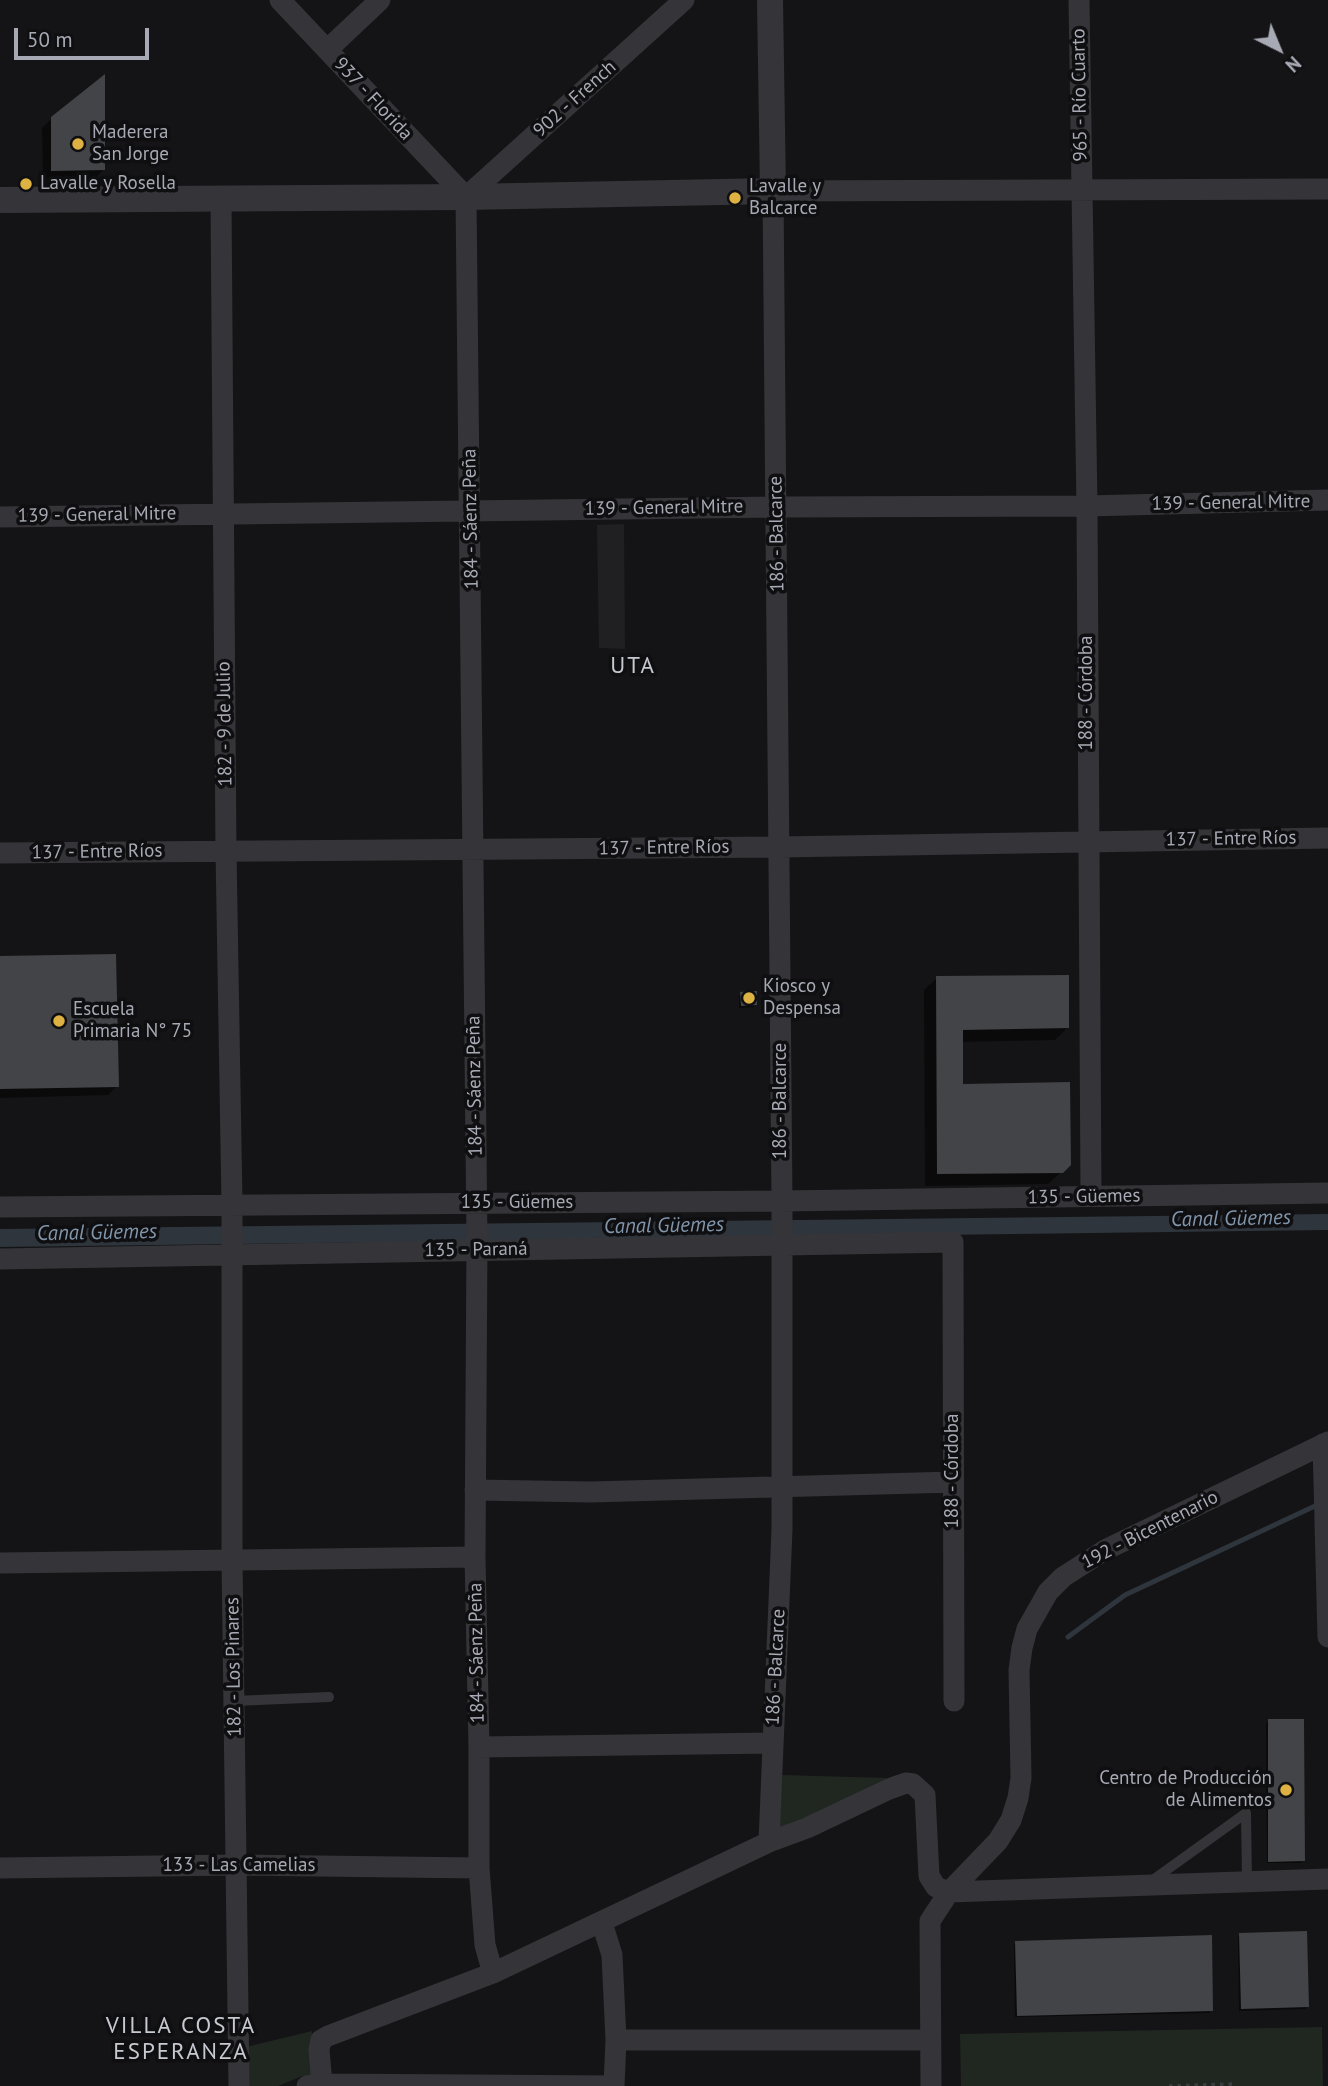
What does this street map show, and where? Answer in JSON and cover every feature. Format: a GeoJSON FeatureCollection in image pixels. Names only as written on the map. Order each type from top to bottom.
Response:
{"type":"FeatureCollection","features":[{"type":"Feature","properties":{"kind":"street","name":"937 - Florida"},"geometry":{"type":"LineString","coordinates":[[280,0],[466,197]]}},
{"type":"Feature","properties":{"kind":"street"},"geometry":{"type":"LineString","coordinates":[[327,50],[380,0]]}},
{"type":"Feature","properties":{"kind":"street","name":"902 - French"},"geometry":{"type":"LineString","coordinates":[[466,197],[684,0]]}},
{"type":"Feature","properties":{"kind":"street"},"geometry":{"type":"LineString","coordinates":[[770,0],[773,191]]}},
{"type":"Feature","properties":{"kind":"street","name":"965 - Río Cuarto"},"geometry":{"type":"LineString","coordinates":[[1079,0],[1081,191]]}},
{"type":"Feature","properties":{"kind":"street"},"geometry":{"type":"LineString","coordinates":[[0,200],[1328,188]]}},
{"type":"Feature","properties":{"kind":"street","name":"186 - Balcarce"},"geometry":{"type":"LineString","coordinates":[[769,1842],[782,1529],[782,1205],[773,191]]}},
{"type":"Feature","properties":{"kind":"street","name":"188 - Córdoba"},"geometry":{"type":"LineString","coordinates":[[1081,191],[1087,506],[1091,1196]]}},
{"type":"Feature","properties":{"kind":"street","name":"184 - Sáenz Peña"},"geometry":{"type":"LineString","coordinates":[[466,197],[477,1245],[475,1557],[479,1868],[485,1945],[493,1973]]}},
{"type":"Feature","properties":{"kind":"street","name":"182 - 9 de Julio"},"geometry":{"type":"LineString","coordinates":[[221,200],[231,1252]]}},
{"type":"Feature","properties":{"kind":"street","name":"139 - General Mitre"},"geometry":{"type":"LineString","coordinates":[[0,517],[223,512],[1087,506],[1328,500]]}},
{"type":"Feature","properties":{"kind":"street","name":"137 - Entre Ríos"},"geometry":{"type":"LineString","coordinates":[[0,853],[473,850],[1328,838]]}},
{"type":"Feature","properties":{"kind":"street","name":"135 - Güemes"},"geometry":{"type":"LineString","coordinates":[[0,1208],[476,1210],[1328,1193]]}},
{"type":"Feature","properties":{"kind":"street","name":"188 - Córdoba"},"geometry":{"type":"LineString","coordinates":[[953,1242],[954,1701]]}},
{"type":"Feature","properties":{"kind":"street","name":"135 - Paraná"},"geometry":{"type":"LineString","coordinates":[[0,1259],[477,1245],[953,1242]]}},
{"type":"Feature","properties":{"kind":"street","name":"182 - Los Pinares"},"geometry":{"type":"LineString","coordinates":[[231,1252],[239,2086]]}},
{"type":"Feature","properties":{"kind":"street"},"geometry":{"type":"LineString","coordinates":[[1326,1443],[1328,1637]]}},
{"type":"Feature","properties":{"kind":"street","name":"192 - Bicentenario"},"geometry":{"type":"LineString","coordinates":[[949,1892],[983,1859],[1011,1820],[1021,1778],[1019,1670],[1022,1648],[1027,1629],[1048,1592],[1063,1577],[1105,1550],[1326,1443]]}},
{"type":"Feature","properties":{"kind":"street"},"geometry":{"type":"LineString","coordinates":[[475,1490],[591,1492],[953,1482]]}},
{"type":"Feature","properties":{"kind":"street"},"geometry":{"type":"LineString","coordinates":[[0,1563],[475,1557]]}},
{"type":"Feature","properties":{"kind":"street"},"geometry":{"type":"LineString","coordinates":[[479,1747],[772,1743]]}},
{"type":"Feature","properties":{"kind":"street"},"geometry":{"type":"LineString","coordinates":[[602,1923],[612,1955],[616,2040],[614,2086],[315,2085],[321,2040],[493,1973],[769,1842],[807,1828],[906,1783],[919,1788],[925,1795],[929,1876],[936,1887],[949,1892],[1328,1879]]}},
{"type":"Feature","properties":{"kind":"street","name":"133 - Las Camelias"},"geometry":{"type":"LineString","coordinates":[[0,1868],[479,1868]]}},
{"type":"Feature","properties":{"kind":"street"},"geometry":{"type":"LineString","coordinates":[[931,2086],[930,1921],[949,1892]]}},
{"type":"Feature","properties":{"kind":"street"},"geometry":{"type":"LineString","coordinates":[[616,2040],[930,2040]]}},
{"type":"Feature","properties":{"kind":"lane"},"geometry":{"type":"LineString","coordinates":[[234,1700],[329,1696]]}},
{"type":"Feature","properties":{"kind":"lane"},"geometry":{"type":"LineString","coordinates":[[1146,1885],[1246,1813],[1247,1881]]}},
{"type":"Feature","properties":{"kind":"path"},"geometry":{"type":"LineString","coordinates":[[1169,2086],[1233,2084]]}},
{"type":"Feature","properties":{"kind":"shaded area"},"geometry":{"type":"Polygon","coordinates":[[[624,524],[625,649],[599,648],[597,525],[624,524]]]}},
{"type":"Feature","properties":{"kind":"shaded area"},"geometry":{"type":"Polygon","coordinates":[[[782,1775],[887,1778],[777,1833],[782,1775]]]}},
{"type":"Feature","properties":{"kind":"shaded area"},"geometry":{"type":"Polygon","coordinates":[[[1322,2027],[1323,2086],[961,2086],[960,2034],[1322,2027]]]}},
{"type":"Feature","properties":{"kind":"shaded area"},"geometry":{"type":"Polygon","coordinates":[[[312,2031],[320,2076],[302,2076],[278,2086],[244,2086],[246,2047],[312,2031]]]}},
{"type":"Feature","properties":{"kind":"water","name":"Canal Güemes"},"geometry":{"type":"Polygon","coordinates":[[[1328,1214],[1328,1230],[0,1247],[0,1229],[1328,1214]]]}},
{"type":"Feature","properties":{"kind":"building","name":"Maderera San Jorge"},"geometry":{"type":"Polygon","coordinates":[[[105,74],[105,170],[51,171],[51,117],[105,74]]]}},
{"type":"Feature","properties":{"kind":"building","name":"Escuela Primaria N° 75"},"geometry":{"type":"Polygon","coordinates":[[[116,954],[119,1087],[0,1089],[0,956],[116,954]]]}},
{"type":"Feature","properties":{"kind":"building"},"geometry":{"type":"Polygon","coordinates":[[[1069,975],[1069,1028],[963,1030],[963,1084],[1070,1082],[1071,1165],[1063,1173],[937,1174],[936,976],[1069,975]]]}},
{"type":"Feature","properties":{"kind":"building","name":"Kiosco y Despensa"},"geometry":{"type":"Polygon","coordinates":[[[757,991],[757,1005],[741,1006],[740,992],[757,991]]]}},
{"type":"Feature","properties":{"kind":"building","name":"Centro de Producción de Alimentos"},"geometry":{"type":"Polygon","coordinates":[[[1268,1719],[1304,1719],[1305,1861],[1268,1862],[1268,1719]]]}},
{"type":"Feature","properties":{"kind":"building"},"geometry":{"type":"Polygon","coordinates":[[[1307,1931],[1309,2007],[1241,2009],[1239,1933],[1307,1931]]]}},
{"type":"Feature","properties":{"kind":"building"},"geometry":{"type":"Polygon","coordinates":[[[1212,1935],[1213,2011],[1017,2016],[1015,1941],[1212,1935]]]}},
{"type":"Feature","properties":{"kind":"waterway"},"geometry":{"type":"LineString","coordinates":[[1068,1637],[1125,1595],[1315,1506]]}},
{"type":"Feature","properties":{"kind":"place","name":"Maderera San Jorge"},"geometry":{"type":"Point","coordinates":[78,144]}},
{"type":"Feature","properties":{"kind":"place","name":"Lavalle y Rosella"},"geometry":{"type":"Point","coordinates":[26,184]}},
{"type":"Feature","properties":{"kind":"place","name":"Lavalle y Balcarce"},"geometry":{"type":"Point","coordinates":[735,198]}},
{"type":"Feature","properties":{"kind":"place","name":"Kiosco y Despensa"},"geometry":{"type":"Point","coordinates":[749,998]}},
{"type":"Feature","properties":{"kind":"place","name":"Escuela Primaria N° 75"},"geometry":{"type":"Point","coordinates":[59,1021]}},
{"type":"Feature","properties":{"kind":"place","name":"Centro de Producción de Alimentos"},"geometry":{"type":"Point","coordinates":[1286,1790]}},
{"type":"Feature","properties":{"kind":"district","name":"UTA"},"geometry":{"type":"Point","coordinates":[633,666]}},
{"type":"Feature","properties":{"kind":"district","name":"VILLA COSTA ESPERANZA"},"geometry":{"type":"Point","coordinates":[181,2039]}}]}
